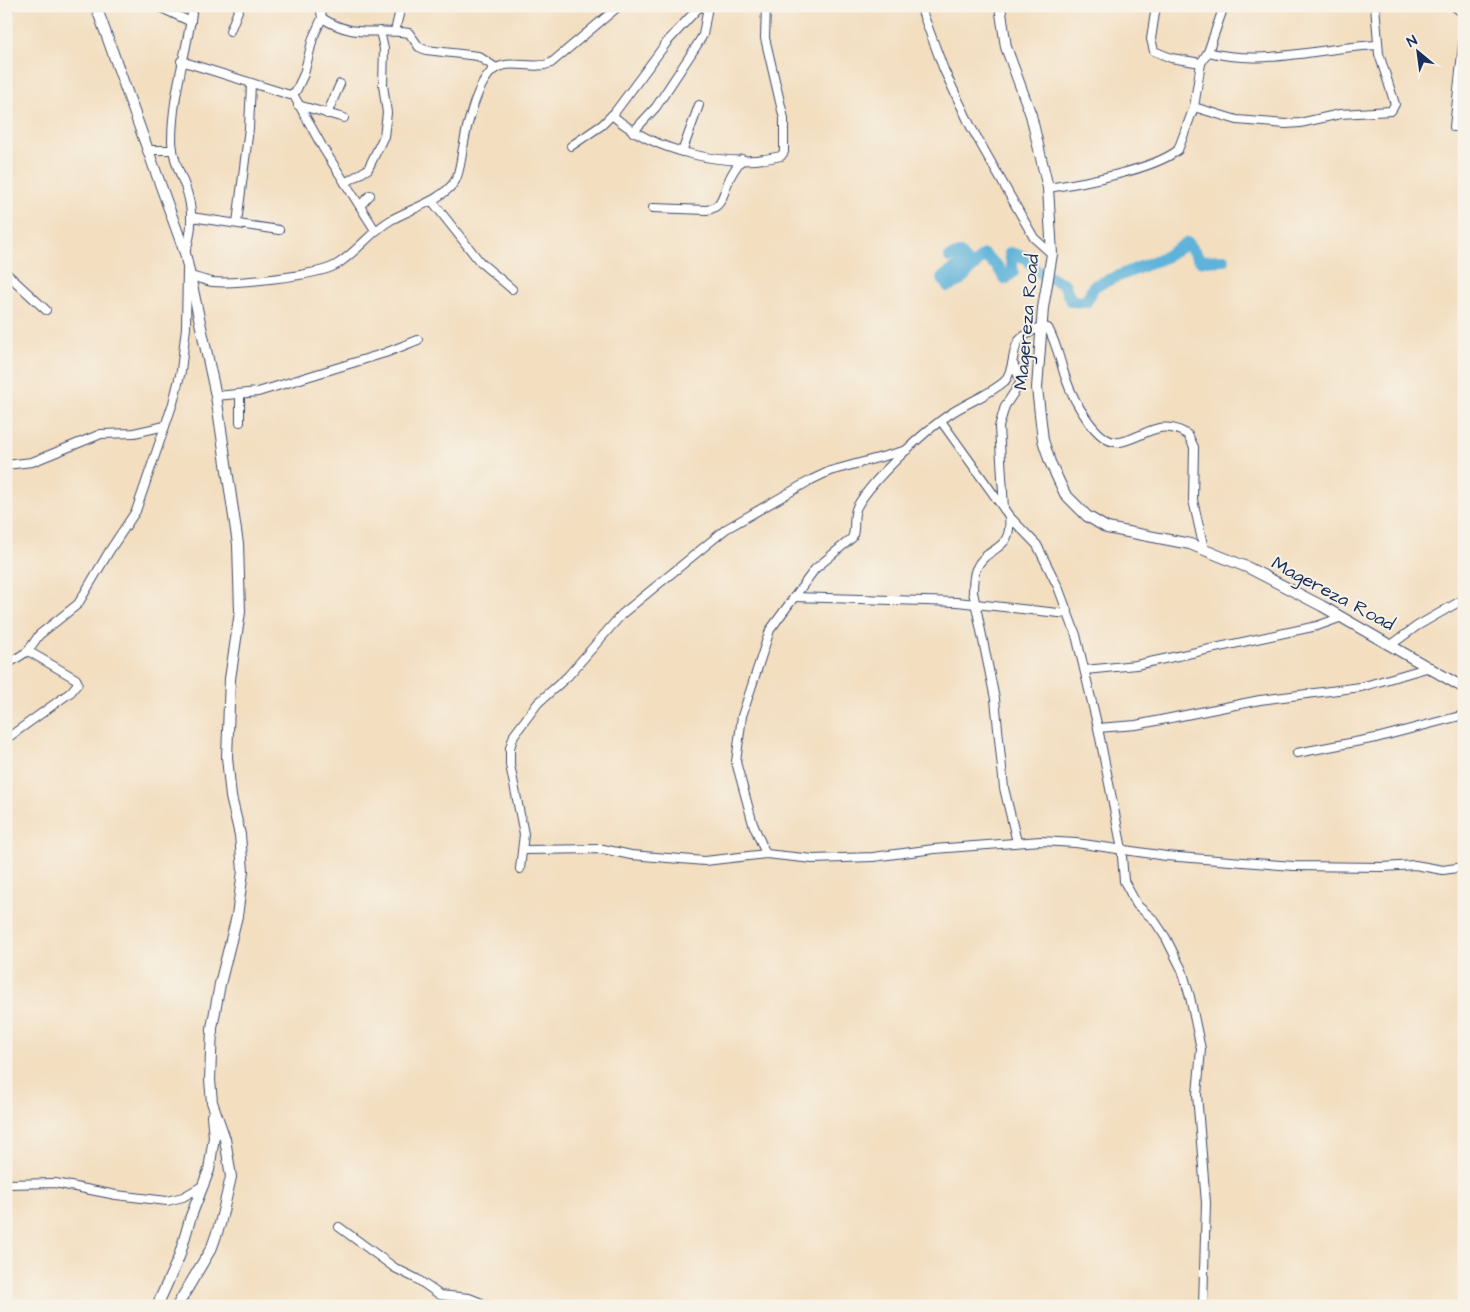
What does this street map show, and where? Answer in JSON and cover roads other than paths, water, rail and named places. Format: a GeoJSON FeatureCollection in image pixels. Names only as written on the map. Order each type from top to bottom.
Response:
{"type":"FeatureCollection","features":[{"type":"Feature","properties":{"kind":"street"},"geometry":{"type":"LineString","coordinates":[[6,8],[11,6]]}},
{"type":"Feature","properties":{"kind":"street"},"geometry":{"type":"LineString","coordinates":[[96,6],[150,150],[187,258],[216,396],[238,553],[240,612],[230,679],[227,757],[231,797],[240,835],[243,871],[237,916],[220,984],[212,1028],[210,1080],[213,1149],[204,1185],[191,1216],[171,1275],[157,1306]]}},
{"type":"Feature","properties":{"kind":"street"},"geometry":{"type":"LineString","coordinates":[[157,6],[191,22]]}},
{"type":"Feature","properties":{"kind":"street"},"geometry":{"type":"LineString","coordinates":[[6,665],[28,651],[39,635],[78,604],[110,550],[131,521],[141,499],[165,426],[182,363],[187,258],[191,234],[191,217],[187,193],[176,166],[173,150],[174,110],[181,61],[193,6]]}},
{"type":"Feature","properties":{"kind":"street"},"geometry":{"type":"LineString","coordinates":[[230,31],[240,6]]}},
{"type":"Feature","properties":{"kind":"street"},"geometry":{"type":"LineString","coordinates":[[293,94],[304,74],[313,38],[322,18],[320,6]]}},
{"type":"Feature","properties":{"kind":"street"},"geometry":{"type":"LineString","coordinates":[[395,32],[401,6]]}},
{"type":"Feature","properties":{"kind":"street"},"geometry":{"type":"LineString","coordinates":[[191,276],[212,282],[233,282],[318,271],[338,264],[375,230],[417,206],[432,200],[447,190],[457,179],[469,120],[485,82],[496,68],[502,66],[541,66],[551,63],[619,6]]}},
{"type":"Feature","properties":{"kind":"street"},"geometry":{"type":"LineString","coordinates":[[571,146],[612,115],[667,42],[700,6]]}},
{"type":"Feature","properties":{"kind":"street"},"geometry":{"type":"LineString","coordinates":[[633,132],[656,107],[697,45],[702,35],[708,6]]}},
{"type":"Feature","properties":{"kind":"street"},"geometry":{"type":"LineString","coordinates":[[612,115],[633,132],[682,152],[742,159],[781,156],[784,152],[784,119],[765,38],[766,6]]}},
{"type":"Feature","properties":{"kind":"street"},"geometry":{"type":"LineString","coordinates":[[920,6],[944,70],[971,128],[1034,238],[1052,254]]}},
{"type":"Feature","properties":{"kind":"street","name":"Magereza Road"},"geometry":{"type":"LineString","coordinates":[[1000,6],[1006,47],[1031,116],[1048,188],[1052,254],[1041,326],[1037,370],[1038,402],[1047,452],[1065,494],[1087,516],[1107,528],[1156,536],[1204,549],[1249,568],[1342,617],[1464,688]]}},
{"type":"Feature","properties":{"kind":"street"},"geometry":{"type":"LineString","coordinates":[[1156,6],[1151,39],[1154,51],[1171,58],[1201,63]]}},
{"type":"Feature","properties":{"kind":"street"},"geometry":{"type":"LineString","coordinates":[[1048,188],[1084,182],[1148,165],[1171,155],[1182,144],[1194,107],[1201,63],[1208,52],[1224,6]]}},
{"type":"Feature","properties":{"kind":"street"},"geometry":{"type":"LineString","coordinates":[[1194,107],[1237,120],[1286,124],[1300,124],[1340,114],[1389,112],[1395,104],[1378,45],[1375,6]]}},
{"type":"Feature","properties":{"kind":"street"},"geometry":{"type":"LineString","coordinates":[[1454,6],[1464,14]]}},
{"type":"Feature","properties":{"kind":"street"},"geometry":{"type":"LineString","coordinates":[[322,18],[340,28],[354,32],[409,33],[419,47],[426,50],[478,56],[496,68]]}},
{"type":"Feature","properties":{"kind":"street"},"geometry":{"type":"LineString","coordinates":[[345,182],[368,169],[384,136],[386,113],[383,85],[384,49],[380,31]]}},
{"type":"Feature","properties":{"kind":"street"},"geometry":{"type":"LineString","coordinates":[[1454,126],[1464,35]]}},
{"type":"Feature","properties":{"kind":"street"},"geometry":{"type":"LineString","coordinates":[[1208,52],[1230,57],[1267,58],[1378,45]]}},
{"type":"Feature","properties":{"kind":"street"},"geometry":{"type":"LineString","coordinates":[[181,61],[284,94],[293,94]]}},
{"type":"Feature","properties":{"kind":"street"},"geometry":{"type":"LineString","coordinates":[[237,223],[249,128],[251,84]]}},
{"type":"Feature","properties":{"kind":"street"},"geometry":{"type":"LineString","coordinates":[[328,114],[340,84]]}},
{"type":"Feature","properties":{"kind":"street"},"geometry":{"type":"LineString","coordinates":[[293,94],[375,230]]}},
{"type":"Feature","properties":{"kind":"street"},"geometry":{"type":"LineString","coordinates":[[298,105],[344,118]]}},
{"type":"Feature","properties":{"kind":"street"},"geometry":{"type":"LineString","coordinates":[[682,152],[699,105]]}},
{"type":"Feature","properties":{"kind":"street"},"geometry":{"type":"LineString","coordinates":[[150,150],[173,150]]}},
{"type":"Feature","properties":{"kind":"street"},"geometry":{"type":"LineString","coordinates":[[653,208],[707,210],[715,207],[722,199],[729,178],[742,159]]}},
{"type":"Feature","properties":{"kind":"street"},"geometry":{"type":"LineString","coordinates":[[360,206],[370,195]]}},
{"type":"Feature","properties":{"kind":"street"},"geometry":{"type":"LineString","coordinates":[[432,200],[480,262],[512,289]]}},
{"type":"Feature","properties":{"kind":"street"},"geometry":{"type":"LineString","coordinates":[[191,217],[279,230]]}},
{"type":"Feature","properties":{"kind":"street"},"geometry":{"type":"LineString","coordinates":[[6,273],[46,310]]}},
{"type":"Feature","properties":{"kind":"street"},"geometry":{"type":"LineString","coordinates":[[766,854],[753,824],[736,762],[742,716],[766,638],[815,569],[849,542],[854,531],[856,507],[909,449],[941,422],[1001,384],[1009,375],[1014,365],[1018,342],[1041,326],[1047,327],[1050,331],[1066,381],[1092,428],[1100,436],[1117,443],[1153,429],[1170,429],[1188,435],[1194,447],[1194,500],[1204,549]]}},
{"type":"Feature","properties":{"kind":"street"},"geometry":{"type":"LineString","coordinates":[[216,396],[258,392],[418,340]]}},
{"type":"Feature","properties":{"kind":"street"},"geometry":{"type":"LineString","coordinates":[[1014,365],[1021,382],[1005,406],[999,427],[1010,530],[1006,541],[980,563],[975,571],[974,604],[995,700],[1004,788],[1017,842]]}},
{"type":"Feature","properties":{"kind":"street"},"geometry":{"type":"LineString","coordinates":[[240,395],[240,422]]}},
{"type":"Feature","properties":{"kind":"street"},"geometry":{"type":"LineString","coordinates":[[941,422],[1007,513],[1037,546],[1046,559],[1068,614],[1085,670],[1098,728],[1124,881],[1137,905],[1160,928],[1182,970],[1201,1049],[1197,1095],[1206,1203],[1202,1306]]}},
{"type":"Feature","properties":{"kind":"street"},"geometry":{"type":"LineString","coordinates":[[6,465],[32,462],[101,434],[142,432],[165,426]]}},
{"type":"Feature","properties":{"kind":"street"},"geometry":{"type":"LineString","coordinates":[[520,869],[524,850],[524,834],[510,765],[511,740],[538,703],[568,676],[622,614],[726,529],[810,480],[830,471],[909,449]]}},
{"type":"Feature","properties":{"kind":"street"},"geometry":{"type":"LineString","coordinates":[[794,597],[974,604],[1068,614]]}},
{"type":"Feature","properties":{"kind":"street"},"geometry":{"type":"LineString","coordinates":[[1391,645],[1412,629],[1464,599]]}},
{"type":"Feature","properties":{"kind":"street"},"geometry":{"type":"LineString","coordinates":[[1085,670],[1136,664],[1318,626],[1342,617]]}},
{"type":"Feature","properties":{"kind":"street"},"geometry":{"type":"LineString","coordinates":[[6,739],[66,696],[78,684],[76,679],[28,651]]}},
{"type":"Feature","properties":{"kind":"street"},"geometry":{"type":"LineString","coordinates":[[1098,728],[1136,725],[1260,700],[1361,687],[1430,667]]}},
{"type":"Feature","properties":{"kind":"street"},"geometry":{"type":"LineString","coordinates":[[1297,753],[1376,738],[1464,715]]}},
{"type":"Feature","properties":{"kind":"street"},"geometry":{"type":"LineString","coordinates":[[524,850],[603,849],[630,855],[705,861],[766,854],[813,859],[873,857],[1017,842],[1056,842],[1166,856],[1317,868],[1415,865],[1443,870],[1464,867]]}},
{"type":"Feature","properties":{"kind":"street"},"geometry":{"type":"LineString","coordinates":[[177,1306],[212,1247],[230,1188],[229,1157],[212,1102]]}},
{"type":"Feature","properties":{"kind":"street"},"geometry":{"type":"LineString","coordinates":[[6,1184],[54,1184],[116,1195],[166,1200],[183,1196],[204,1185]]}},
{"type":"Feature","properties":{"kind":"street"},"geometry":{"type":"LineString","coordinates":[[339,1226],[395,1268],[440,1294],[490,1306]]}},
{"type":"Feature","properties":{"kind":"street"},"geometry":{"type":"LineString","coordinates":[[452,1297],[459,1306]]}},
{"type":"Feature","properties":{"kind":"waterway"},"geometry":{"type":"LineString","coordinates":[[950,257],[960,254],[966,262],[942,278],[948,286],[959,281],[984,255],[998,267],[1005,279],[1013,272],[1010,253],[1027,258],[1036,271],[1064,284],[1071,301],[1086,302],[1094,286],[1165,257],[1187,243],[1201,261],[1224,260]]}}]}
